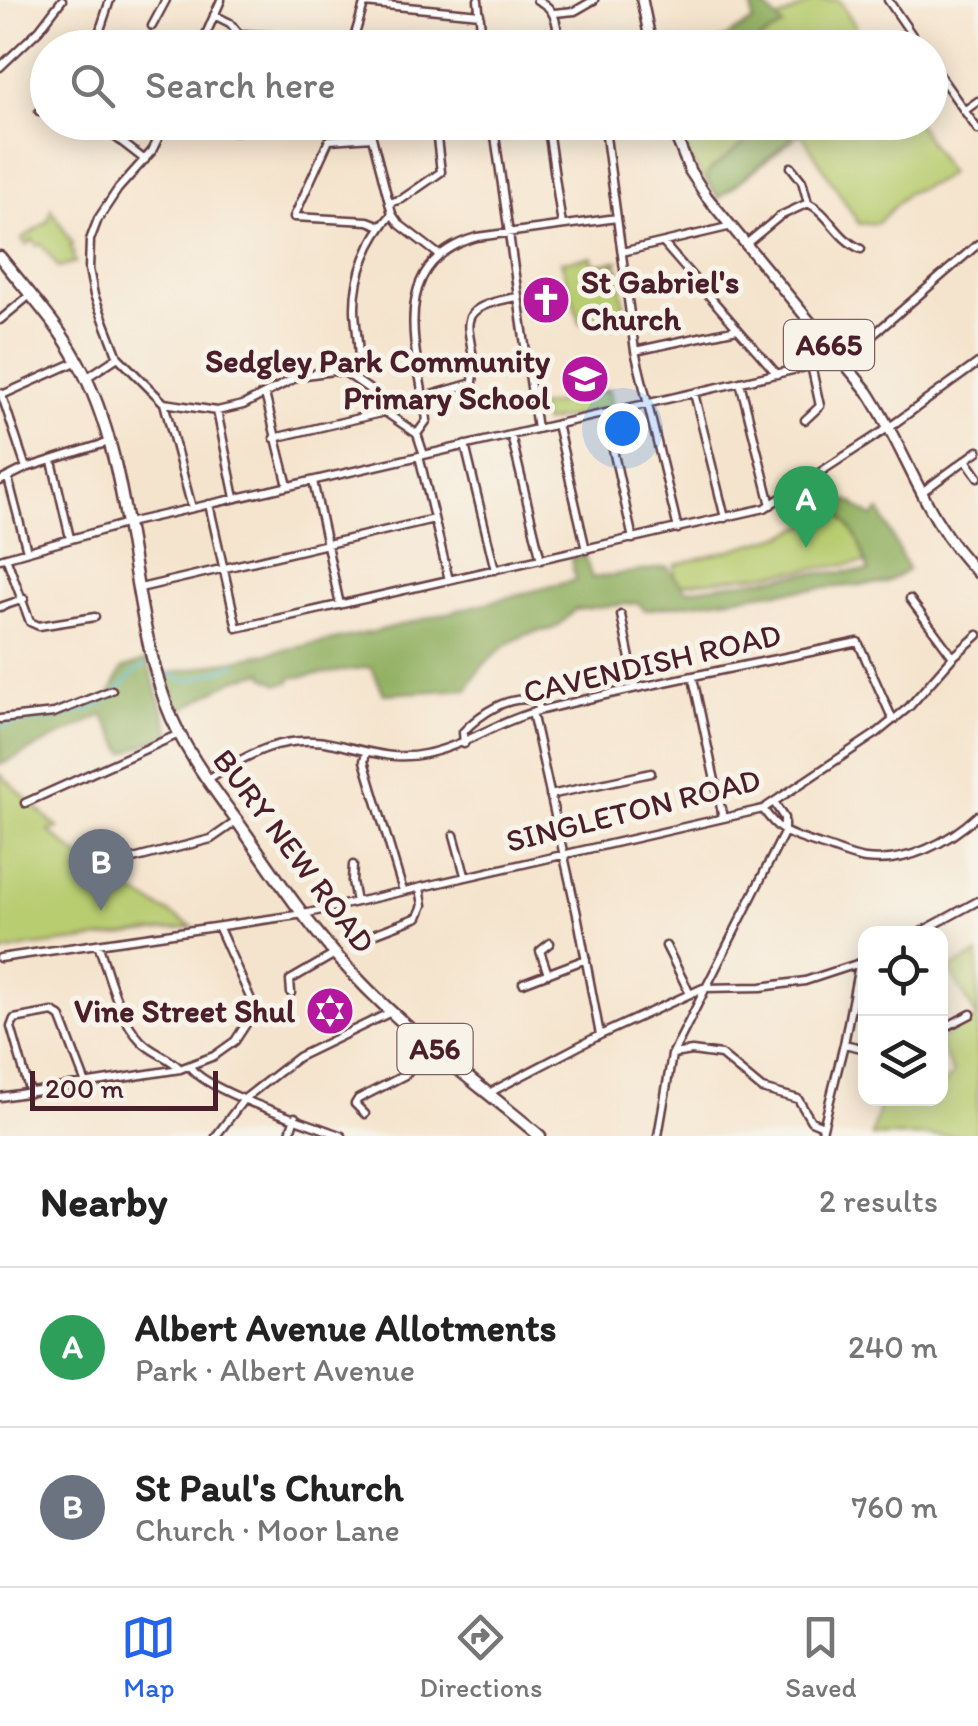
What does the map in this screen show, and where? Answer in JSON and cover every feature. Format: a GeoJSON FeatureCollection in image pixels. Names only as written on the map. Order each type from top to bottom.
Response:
{"type":"FeatureCollection","features":[{"type":"Feature","properties":{"kind":"highway"},"geometry":{"type":"LineString","coordinates":[[0,257],[78,361],[109,442]]}},
{"type":"Feature","properties":{"kind":"highway","name":"BURY NEW ROAD"},"geometry":{"type":"LineString","coordinates":[[109,442],[160,682],[179,734],[237,822],[335,954],[391,1012],[540,1136]]}},
{"type":"Feature","properties":{"kind":"main road"},"geometry":{"type":"LineString","coordinates":[[642,0],[648,30]]}},
{"type":"Feature","properties":{"kind":"main road","name":"A665"},"geometry":{"type":"LineString","coordinates":[[677,140],[690,171],[890,426],[942,532],[978,573]]}},
{"type":"Feature","properties":{"kind":"street"},"geometry":{"type":"LineString","coordinates":[[40,30],[62,0]]}},
{"type":"Feature","properties":{"kind":"street"},"geometry":{"type":"LineString","coordinates":[[100,30],[110,0]]}},
{"type":"Feature","properties":{"kind":"street"},"geometry":{"type":"LineString","coordinates":[[152,26],[166,0]]}},
{"type":"Feature","properties":{"kind":"street"},"geometry":{"type":"LineString","coordinates":[[208,30],[221,0]]}},
{"type":"Feature","properties":{"kind":"street"},"geometry":{"type":"LineString","coordinates":[[478,0],[482,30]]}},
{"type":"Feature","properties":{"kind":"street"},"geometry":{"type":"LineString","coordinates":[[537,0],[554,13],[557,30]]}},
{"type":"Feature","properties":{"kind":"street"},"geometry":{"type":"LineString","coordinates":[[554,13],[576,10],[594,0]]}},
{"type":"Feature","properties":{"kind":"street"},"geometry":{"type":"LineString","coordinates":[[888,0],[908,30]]}},
{"type":"Feature","properties":{"kind":"street"},"geometry":{"type":"LineString","coordinates":[[356,30],[365,2],[480,14]]}},
{"type":"Feature","properties":{"kind":"street"},"geometry":{"type":"LineString","coordinates":[[214,15],[236,30]]}},
{"type":"Feature","properties":{"kind":"street"},"geometry":{"type":"LineString","coordinates":[[0,67],[30,39]]}},
{"type":"Feature","properties":{"kind":"street"},"geometry":{"type":"LineString","coordinates":[[948,87],[978,130]]}},
{"type":"Feature","properties":{"kind":"street"},"geometry":{"type":"LineString","coordinates":[[964,110],[978,101]]}},
{"type":"Feature","properties":{"kind":"street"},"geometry":{"type":"LineString","coordinates":[[119,140],[145,160]]}},
{"type":"Feature","properties":{"kind":"street"},"geometry":{"type":"LineString","coordinates":[[156,140],[98,219],[89,248],[94,295],[116,342],[118,356],[164,403],[192,508]]}},
{"type":"Feature","properties":{"kind":"street"},"geometry":{"type":"LineString","coordinates":[[329,140],[294,216],[368,221],[381,226]]}},
{"type":"Feature","properties":{"kind":"street"},"geometry":{"type":"LineString","coordinates":[[373,140],[392,214],[438,254]]}},
{"type":"Feature","properties":{"kind":"street"},"geometry":{"type":"LineString","coordinates":[[389,203],[402,200],[441,172],[437,140]]}},
{"type":"Feature","properties":{"kind":"street"},"geometry":{"type":"LineString","coordinates":[[496,140],[537,429]]}},
{"type":"Feature","properties":{"kind":"street"},"geometry":{"type":"LineString","coordinates":[[550,140],[562,225]]}},
{"type":"Feature","properties":{"kind":"street"},"geometry":{"type":"LineString","coordinates":[[606,140],[635,351],[678,529]]}},
{"type":"Feature","properties":{"kind":"street"},"geometry":{"type":"LineString","coordinates":[[791,167],[802,181],[808,203],[838,234],[862,249]]}},
{"type":"Feature","properties":{"kind":"street"},"geometry":{"type":"LineString","coordinates":[[746,244],[780,216],[808,203]]}},
{"type":"Feature","properties":{"kind":"street"},"geometry":{"type":"LineString","coordinates":[[355,378],[360,362],[355,308],[361,271],[371,240],[392,214]]}},
{"type":"Feature","properties":{"kind":"street"},"geometry":{"type":"LineString","coordinates":[[417,434],[427,420],[412,312],[416,290],[438,254],[457,243],[617,218]]}},
{"type":"Feature","properties":{"kind":"street"},"geometry":{"type":"LineString","coordinates":[[622,252],[732,226]]}},
{"type":"Feature","properties":{"kind":"street"},"geometry":{"type":"LineString","coordinates":[[664,244],[777,374]]}},
{"type":"Feature","properties":{"kind":"street"},"geometry":{"type":"LineString","coordinates":[[94,616],[35,625],[30,622],[24,598],[3,558],[128,523],[842,360],[978,244]]}},
{"type":"Feature","properties":{"kind":"street"},"geometry":{"type":"LineString","coordinates":[[0,320],[30,295]]}},
{"type":"Feature","properties":{"kind":"street"},"geometry":{"type":"LineString","coordinates":[[424,397],[474,384],[468,326],[474,309],[486,302],[518,297]]}},
{"type":"Feature","properties":{"kind":"street"},"geometry":{"type":"LineString","coordinates":[[635,351],[737,328]]}},
{"type":"Feature","properties":{"kind":"street"},"geometry":{"type":"LineString","coordinates":[[86,378],[118,356]]}},
{"type":"Feature","properties":{"kind":"street"},"geometry":{"type":"LineString","coordinates":[[26,468],[1,393],[78,361]]}},
{"type":"Feature","properties":{"kind":"street"},"geometry":{"type":"LineString","coordinates":[[209,504],[237,628],[771,505],[978,362]]}},
{"type":"Feature","properties":{"kind":"street"},"geometry":{"type":"LineString","coordinates":[[805,420],[820,406],[812,366]]}},
{"type":"Feature","properties":{"kind":"street"},"geometry":{"type":"LineString","coordinates":[[164,403],[217,411],[243,405],[299,376],[333,371],[355,378],[372,392],[385,412],[417,434],[449,580]]}},
{"type":"Feature","properties":{"kind":"street"},"geometry":{"type":"LineString","coordinates":[[740,382],[771,505]]}},
{"type":"Feature","properties":{"kind":"street"},"geometry":{"type":"LineString","coordinates":[[694,393],[725,518]]}},
{"type":"Feature","properties":{"kind":"street"},"geometry":{"type":"LineString","coordinates":[[265,394],[288,486]]}},
{"type":"Feature","properties":{"kind":"street"},"geometry":{"type":"LineString","coordinates":[[217,411],[236,498]]}},
{"type":"Feature","properties":{"kind":"street"},"geometry":{"type":"LineString","coordinates":[[274,438],[385,412]]}},
{"type":"Feature","properties":{"kind":"street"},"geometry":{"type":"LineString","coordinates":[[604,413],[633,539]]}},
{"type":"Feature","properties":{"kind":"street"},"geometry":{"type":"LineString","coordinates":[[557,424],[586,550]]}},
{"type":"Feature","properties":{"kind":"street"},"geometry":{"type":"LineString","coordinates":[[511,435],[541,560]]}},
{"type":"Feature","properties":{"kind":"street"},"geometry":{"type":"LineString","coordinates":[[27,551],[4,479],[26,468],[109,442]]}},
{"type":"Feature","properties":{"kind":"street"},"geometry":{"type":"LineString","coordinates":[[464,446],[495,570]]}},
{"type":"Feature","properties":{"kind":"street"},"geometry":{"type":"LineString","coordinates":[[922,492],[978,452]]}},
{"type":"Feature","properties":{"kind":"street"},"geometry":{"type":"LineString","coordinates":[[966,460],[978,477]]}},
{"type":"Feature","properties":{"kind":"street"},"geometry":{"type":"LineString","coordinates":[[52,461],[70,538]]}},
{"type":"Feature","properties":{"kind":"street"},"geometry":{"type":"LineString","coordinates":[[312,480],[340,605]]}},
{"type":"Feature","properties":{"kind":"street"},"geometry":{"type":"LineString","coordinates":[[140,588],[434,519]]}},
{"type":"Feature","properties":{"kind":"street"},"geometry":{"type":"LineString","coordinates":[[0,607],[24,598]]}},
{"type":"Feature","properties":{"kind":"street"},"geometry":{"type":"LineString","coordinates":[[910,598],[954,657]]}},
{"type":"Feature","properties":{"kind":"street"},"geometry":{"type":"LineString","coordinates":[[620,615],[636,688]]}},
{"type":"Feature","properties":{"kind":"street","name":"SINGLETON ROAD"},"geometry":{"type":"LineString","coordinates":[[0,958],[304,914],[764,809],[893,720],[978,635]]}},
{"type":"Feature","properties":{"kind":"street","name":"CAVENDISH ROAD"},"geometry":{"type":"LineString","coordinates":[[208,780],[250,753],[271,745],[320,741],[366,753],[420,755],[464,744],[536,711],[858,642],[893,720]]}},
{"type":"Feature","properties":{"kind":"street"},"geometry":{"type":"LineString","coordinates":[[693,678],[722,818]]}},
{"type":"Feature","properties":{"kind":"street"},"geometry":{"type":"LineString","coordinates":[[0,719],[54,713],[112,690]]}},
{"type":"Feature","properties":{"kind":"street"},"geometry":{"type":"LineString","coordinates":[[464,744],[463,732],[472,722],[514,699],[536,701],[550,795],[600,1035]]}},
{"type":"Feature","properties":{"kind":"street"},"geometry":{"type":"LineString","coordinates":[[24,803],[179,734]]}},
{"type":"Feature","properties":{"kind":"street"},"geometry":{"type":"LineString","coordinates":[[366,753],[364,761],[403,892]]}},
{"type":"Feature","properties":{"kind":"street"},"geometry":{"type":"LineString","coordinates":[[550,795],[651,773]]}},
{"type":"Feature","properties":{"kind":"street"},"geometry":{"type":"LineString","coordinates":[[658,1136],[672,1055],[784,834],[784,818],[775,804]]}},
{"type":"Feature","properties":{"kind":"street"},"geometry":{"type":"LineString","coordinates":[[764,809],[784,834],[862,858],[890,859],[925,851],[962,830],[978,815]]}},
{"type":"Feature","properties":{"kind":"street"},"geometry":{"type":"LineString","coordinates":[[98,868],[211,839],[237,822]]}},
{"type":"Feature","properties":{"kind":"street"},"geometry":{"type":"LineString","coordinates":[[454,835],[465,876]]}},
{"type":"Feature","properties":{"kind":"street"},"geometry":{"type":"LineString","coordinates":[[353,865],[356,902]]}},
{"type":"Feature","properties":{"kind":"street"},"geometry":{"type":"LineString","coordinates":[[371,935],[422,912],[420,888]]}},
{"type":"Feature","properties":{"kind":"street"},"geometry":{"type":"LineString","coordinates":[[932,926],[978,902]]}},
{"type":"Feature","properties":{"kind":"street"},"geometry":{"type":"LineString","coordinates":[[0,1097],[180,1070],[234,1041],[248,1021],[252,1002],[219,928]]}},
{"type":"Feature","properties":{"kind":"street"},"geometry":{"type":"LineString","coordinates":[[548,974],[540,950],[550,942]]}},
{"type":"Feature","properties":{"kind":"street"},"geometry":{"type":"LineString","coordinates":[[98,944],[133,1032],[148,1048],[174,1062],[180,1070]]}},
{"type":"Feature","properties":{"kind":"street"},"geometry":{"type":"LineString","coordinates":[[666,946],[690,994]]}},
{"type":"Feature","properties":{"kind":"street"},"geometry":{"type":"LineString","coordinates":[[291,993],[290,980],[335,954]]}},
{"type":"Feature","properties":{"kind":"street"},"geometry":{"type":"LineString","coordinates":[[523,983],[586,960]]}},
{"type":"Feature","properties":{"kind":"street"},"geometry":{"type":"LineString","coordinates":[[488,1093],[703,988],[806,981],[858,964]]}},
{"type":"Feature","properties":{"kind":"street"},"geometry":{"type":"LineString","coordinates":[[821,1136],[858,981]]}},
{"type":"Feature","properties":{"kind":"street"},"geometry":{"type":"LineString","coordinates":[[30,1093],[11,1027],[14,1019],[53,1012],[60,1016],[86,1084]]}},
{"type":"Feature","properties":{"kind":"street"},"geometry":{"type":"LineString","coordinates":[[216,1136],[244,1099],[298,1057],[391,1012]]}},
{"type":"Feature","properties":{"kind":"street"},"geometry":{"type":"LineString","coordinates":[[948,1026],[971,1014]]}},
{"type":"Feature","properties":{"kind":"street"},"geometry":{"type":"LineString","coordinates":[[844,1044],[858,1047]]}},
{"type":"Feature","properties":{"kind":"street"},"geometry":{"type":"LineString","coordinates":[[365,1114],[355,1102],[405,1075],[433,1047]]}},
{"type":"Feature","properties":{"kind":"street"},"geometry":{"type":"LineString","coordinates":[[672,1055],[692,1051],[721,1055],[762,1088],[794,1096],[811,1121],[823,1126]]}},
{"type":"Feature","properties":{"kind":"street"},"geometry":{"type":"LineString","coordinates":[[190,1067],[198,1076],[244,1099],[342,1136]]}},
{"type":"Feature","properties":{"kind":"street"},"geometry":{"type":"LineString","coordinates":[[289,1136],[295,1117]]}},
{"type":"Feature","properties":{"kind":"green space"},"geometry":{"type":"Polygon","coordinates":[[[752,0],[759,0],[783,26],[777,30],[738,30],[753,21],[752,0]]]}},
{"type":"Feature","properties":{"kind":"green space"},"geometry":{"type":"Polygon","coordinates":[[[815,0],[839,0],[858,30],[759,30],[815,0]]]}},
{"type":"Feature","properties":{"kind":"green space"},"geometry":{"type":"Polygon","coordinates":[[[683,140],[792,140],[718,199],[690,158],[683,140]]]}},
{"type":"Feature","properties":{"kind":"green space"},"geometry":{"type":"Polygon","coordinates":[[[790,140],[719,198],[707,180],[708,172],[747,141],[790,140]]]}},
{"type":"Feature","properties":{"kind":"green space"},"geometry":{"type":"Polygon","coordinates":[[[805,140],[928,140],[949,173],[907,193],[878,223],[859,224],[805,140]]]}},
{"type":"Feature","properties":{"kind":"green space"},"geometry":{"type":"Polygon","coordinates":[[[51,209],[73,244],[70,246],[76,262],[59,268],[41,244],[37,246],[33,240],[26,245],[22,239],[48,221],[51,209]]]}},
{"type":"Feature","properties":{"kind":"green space"},"geometry":{"type":"Polygon","coordinates":[[[592,257],[593,264],[618,261],[612,270],[614,274],[619,267],[626,319],[580,323],[561,261],[592,257]]]}},
{"type":"Feature","properties":{"kind":"green space"},"geometry":{"type":"Polygon","coordinates":[[[608,390],[612,407],[544,423],[539,407],[608,390]]]}},
{"type":"Feature","properties":{"kind":"green space"},"geometry":{"type":"Polygon","coordinates":[[[848,500],[872,517],[880,511],[908,570],[885,583],[767,593],[645,610],[638,603],[574,610],[553,628],[528,634],[503,647],[483,666],[468,689],[384,694],[371,667],[290,678],[290,682],[279,684],[263,672],[234,680],[178,712],[166,674],[373,632],[576,580],[571,559],[584,555],[592,578],[667,567],[686,590],[802,574],[869,571],[857,538],[836,508],[848,500]]]}},
{"type":"Feature","properties":{"kind":"green space"},"geometry":{"type":"Polygon","coordinates":[[[854,502],[881,561],[674,585],[675,565],[785,535],[854,502]]]}},
{"type":"Feature","properties":{"kind":"green space"},"geometry":{"type":"Polygon","coordinates":[[[147,660],[171,734],[125,753],[103,715],[0,765],[0,720],[56,715],[108,698],[122,669],[147,660]]]}},
{"type":"Feature","properties":{"kind":"green space"},"geometry":{"type":"Polygon","coordinates":[[[0,774],[58,828],[49,831],[95,870],[193,927],[0,953],[0,774]]]}},
{"type":"Feature","properties":{"kind":"green space"},"geometry":{"type":"Polygon","coordinates":[[[978,954],[978,1136],[872,1136],[879,1106],[948,1106],[948,1079],[953,1074],[948,1063],[948,1034],[977,1018],[949,969],[978,954]]]}},
{"type":"Feature","properties":{"kind":"waterway"},"geometry":{"type":"LineString","coordinates":[[167,673],[189,681],[237,664]]}},
{"type":"Feature","properties":{"kind":"waterway"},"geometry":{"type":"LineString","coordinates":[[0,726],[58,718],[100,705],[146,665]]}},
{"type":"Feature","properties":{"kind":"place","name":"St Gabriel's Church"},"geometry":{"type":"Point","coordinates":[546,300]}},
{"type":"Feature","properties":{"kind":"place","name":"Sedgley Park Community Primary School"},"geometry":{"type":"Point","coordinates":[585,379]}},
{"type":"Feature","properties":{"kind":"place","name":"Albert Avenue Allotments"},"geometry":{"type":"Point","coordinates":[806,548]}},
{"type":"Feature","properties":{"kind":"place","name":"St Paul's Church"},"geometry":{"type":"Point","coordinates":[101,911]}},
{"type":"Feature","properties":{"kind":"place","name":"Vine Street Shul"},"geometry":{"type":"Point","coordinates":[330,1011]}}]}
